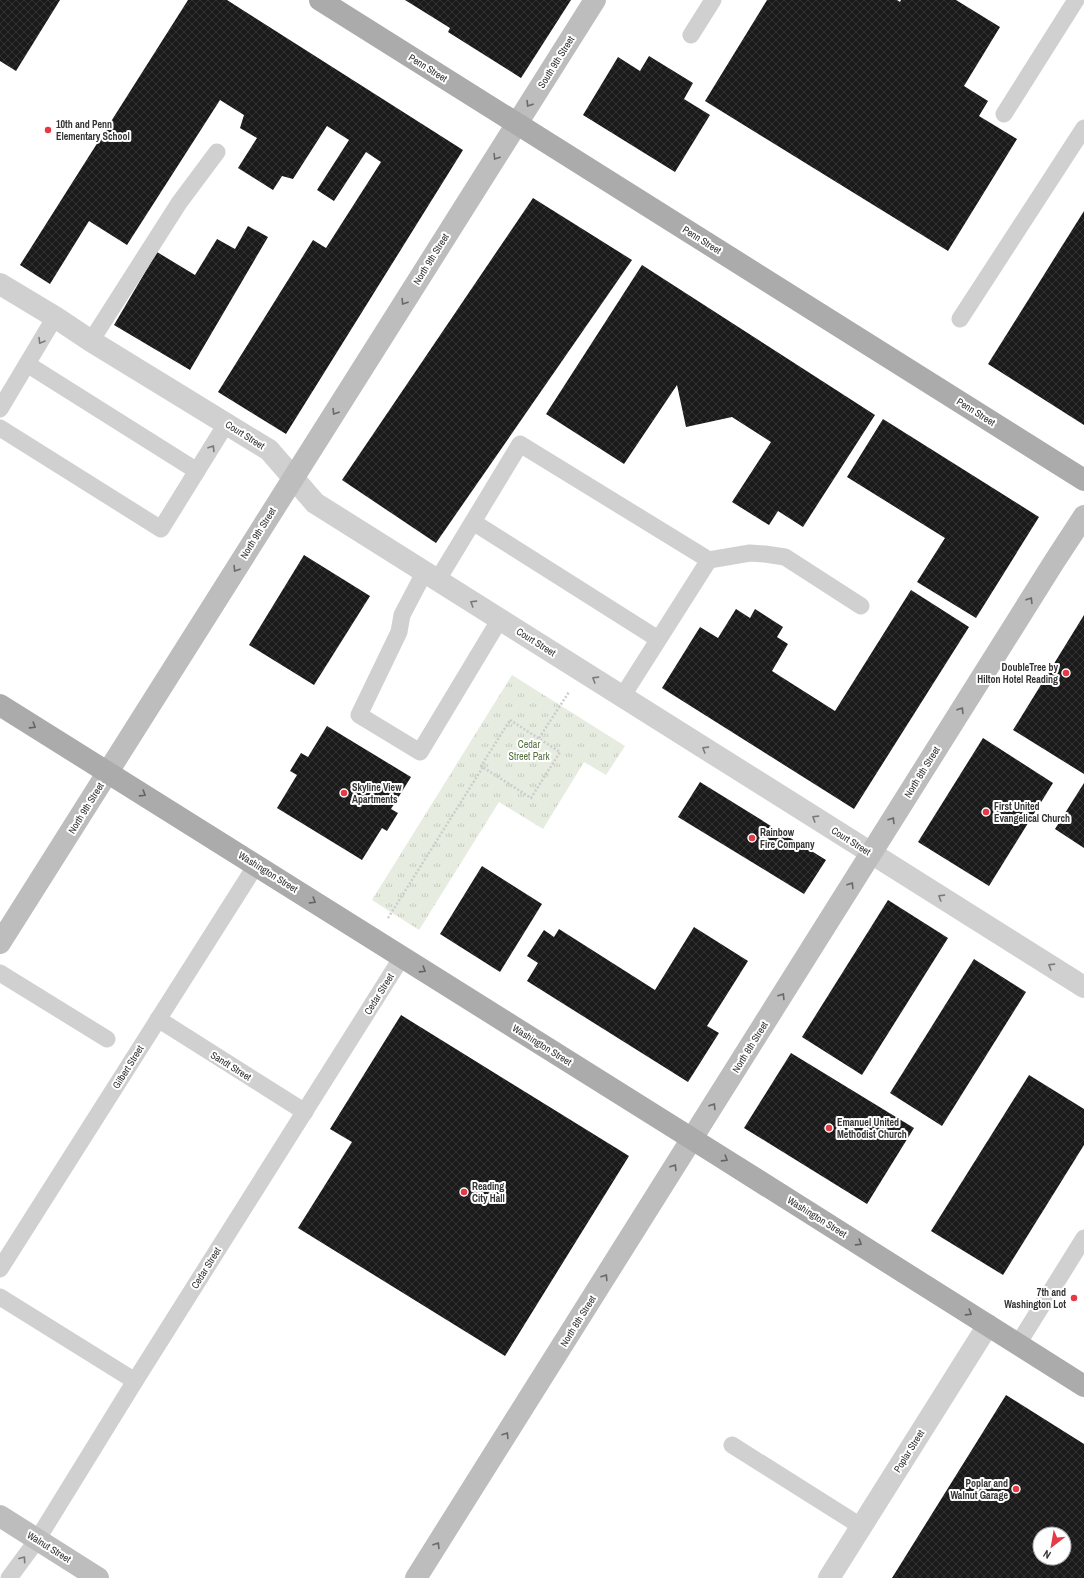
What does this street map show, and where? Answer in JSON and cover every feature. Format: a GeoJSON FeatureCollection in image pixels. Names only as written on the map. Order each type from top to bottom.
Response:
{"type":"FeatureCollection","features":[{"type":"Feature","properties":{"kind":"main road","name":"Penn Street"},"geometry":{"type":"LineString","coordinates":[[320,0],[1084,480]]}},
{"type":"Feature","properties":{"kind":"main road","name":"South 9th Street"},"geometry":{"type":"LineString","coordinates":[[517,124],[595,0]]}},
{"type":"Feature","properties":{"kind":"main road","name":"North 9th Street"},"geometry":{"type":"LineString","coordinates":[[0,943],[517,124]]}},
{"type":"Feature","properties":{"kind":"main road","name":"North 8th Street"},"geometry":{"type":"LineString","coordinates":[[416,1578],[1084,516]]}},
{"type":"Feature","properties":{"kind":"main road","name":"Washington Street"},"geometry":{"type":"LineString","coordinates":[[0,705],[1084,1386]]}},
{"type":"Feature","properties":{"kind":"main road","name":"Walnut Street"},"geometry":{"type":"LineString","coordinates":[[0,1516],[98,1578]]}},
{"type":"Feature","properties":{"kind":"street","name":"Court Street"},"geometry":{"type":"LineString","coordinates":[[2,289],[55,317],[91,341],[269,450],[315,503],[1084,987]]}},
{"type":"Feature","properties":{"kind":"street","name":"Poplar Street"},"geometry":{"type":"LineString","coordinates":[[829,1578],[988,1325]]}},
{"type":"Feature","properties":{"kind":"lane"},"geometry":{"type":"LineString","coordinates":[[690,34],[713,0]]}},
{"type":"Feature","properties":{"kind":"lane"},"geometry":{"type":"LineString","coordinates":[[1004,114],[1076,0]]}},
{"type":"Feature","properties":{"kind":"lane"},"geometry":{"type":"LineString","coordinates":[[960,319],[1084,128]]}},
{"type":"Feature","properties":{"kind":"lane"},"geometry":{"type":"LineString","coordinates":[[91,341],[179,203],[218,152]]}},
{"type":"Feature","properties":{"kind":"lane"},"geometry":{"type":"LineString","coordinates":[[0,409],[55,317]]}},
{"type":"Feature","properties":{"kind":"lane"},"geometry":{"type":"LineString","coordinates":[[27,364],[197,471]]}},
{"type":"Feature","properties":{"kind":"lane"},"geometry":{"type":"LineString","coordinates":[[0,428],[161,529],[226,424]]}},
{"type":"Feature","properties":{"kind":"lane"},"geometry":{"type":"LineString","coordinates":[[500,620],[420,752],[359,715],[398,632],[402,615],[473,522],[520,444],[709,560],[750,553],[785,557],[861,606]]}},
{"type":"Feature","properties":{"kind":"lane"},"geometry":{"type":"LineString","coordinates":[[473,522],[658,639]]}},
{"type":"Feature","properties":{"kind":"lane"},"geometry":{"type":"LineString","coordinates":[[622,697],[709,560]]}},
{"type":"Feature","properties":{"kind":"lane","name":"Gilbert Street"},"geometry":{"type":"LineString","coordinates":[[0,1269],[256,865]]}},
{"type":"Feature","properties":{"kind":"lane","name":"Cedar Street"},"geometry":{"type":"LineString","coordinates":[[9,1578],[37,1540],[402,957]]}},
{"type":"Feature","properties":{"kind":"lane"},"geometry":{"type":"LineString","coordinates":[[0,973],[107,1039]]}},
{"type":"Feature","properties":{"kind":"lane","name":"Sandt Street"},"geometry":{"type":"LineString","coordinates":[[158,1019],[304,1112]]}},
{"type":"Feature","properties":{"kind":"lane"},"geometry":{"type":"LineString","coordinates":[[1018,1344],[1084,1238]]}},
{"type":"Feature","properties":{"kind":"lane"},"geometry":{"type":"LineString","coordinates":[[0,1297],[135,1382]]}},
{"type":"Feature","properties":{"kind":"lane"},"geometry":{"type":"LineString","coordinates":[[732,1445],[862,1527]]}},
{"type":"Feature","properties":{"kind":"path"},"geometry":{"type":"LineString","coordinates":[[539,738],[582,672]]}},
{"type":"Feature","properties":{"kind":"path"},"geometry":{"type":"LineString","coordinates":[[374,940],[483,767],[481,766],[510,720],[560,752],[531,798],[483,767]]}},
{"type":"Feature","properties":{"kind":"green space","name":"Cedar Street Park"},"geometry":{"type":"Polygon","coordinates":[[[512,675],[625,746],[606,775],[584,762],[543,829],[499,802],[419,930],[372,900],[512,675]]]}},
{"type":"Feature","properties":{"kind":"building"},"geometry":{"type":"Polygon","coordinates":[[[0,0],[60,0],[16,71],[0,61],[0,0]]]}},
{"type":"Feature","properties":{"kind":"building"},"geometry":{"type":"Polygon","coordinates":[[[188,0],[227,0],[463,150],[286,434],[218,392],[313,240],[326,248],[381,162],[366,152],[334,201],[317,190],[349,140],[327,126],[293,179],[282,176],[273,190],[238,168],[257,138],[240,128],[244,115],[220,100],[127,245],[89,221],[50,284],[20,265],[188,0]]]}},
{"type":"Feature","properties":{"kind":"building"},"geometry":{"type":"Polygon","coordinates":[[[405,0],[571,0],[521,78],[448,32],[450,28],[405,0]]]}},
{"type":"Feature","properties":{"kind":"building"},"geometry":{"type":"Polygon","coordinates":[[[767,0],[897,0],[900,2],[901,0],[956,0],[1000,27],[964,86],[988,101],[979,116],[1017,139],[948,251],[705,101],[767,0]]]}},
{"type":"Feature","properties":{"kind":"building"},"geometry":{"type":"Polygon","coordinates":[[[649,56],[693,83],[684,99],[710,115],[675,172],[583,115],[618,57],[640,71],[649,56]]]}},
{"type":"Feature","properties":{"kind":"building"},"geometry":{"type":"Polygon","coordinates":[[[533,198],[632,260],[436,543],[342,480],[533,198]]]}},
{"type":"Feature","properties":{"kind":"building"},"geometry":{"type":"Polygon","coordinates":[[[1084,211],[1084,425],[988,364],[1084,211]]]}},
{"type":"Feature","properties":{"kind":"building"},"geometry":{"type":"Polygon","coordinates":[[[248,226],[268,237],[190,370],[114,325],[157,252],[195,275],[217,239],[235,249],[248,226]]]}},
{"type":"Feature","properties":{"kind":"building"},"geometry":{"type":"Polygon","coordinates":[[[642,265],[875,415],[803,527],[778,511],[769,525],[732,502],[771,442],[732,417],[686,427],[677,385],[624,464],[546,414],[642,265]]]}},
{"type":"Feature","properties":{"kind":"building"},"geometry":{"type":"Polygon","coordinates":[[[883,419],[1039,517],[976,618],[917,582],[945,538],[847,477],[883,419]]]}},
{"type":"Feature","properties":{"kind":"building"},"geometry":{"type":"Polygon","coordinates":[[[304,555],[370,596],[314,685],[249,645],[304,555]]]}},
{"type":"Feature","properties":{"kind":"building"},"geometry":{"type":"Polygon","coordinates":[[[911,590],[969,627],[854,809],[662,688],[700,627],[718,638],[736,609],[750,618],[755,609],[783,627],[777,637],[788,644],[772,671],[835,711],[911,590]]]}},
{"type":"Feature","properties":{"kind":"building","name":"DoubleTree by Hilton Hotel Reading"},"geometry":{"type":"Polygon","coordinates":[[[1084,615],[1084,774],[1013,730],[1084,615]]]}},
{"type":"Feature","properties":{"kind":"building","name":"Skyline View Apartments"},"geometry":{"type":"Polygon","coordinates":[[[327,726],[411,777],[391,809],[398,813],[387,831],[382,828],[362,860],[277,808],[297,775],[290,771],[301,753],[308,757],[327,726]]]}},
{"type":"Feature","properties":{"kind":"building","name":"First United Evangelical Church"},"geometry":{"type":"Polygon","coordinates":[[[983,738],[1053,783],[989,886],[918,842],[983,738]]]}},
{"type":"Feature","properties":{"kind":"building","name":"Rainbow Fire Company"},"geometry":{"type":"Polygon","coordinates":[[[700,782],[826,860],[804,894],[678,817],[700,782]]]}},
{"type":"Feature","properties":{"kind":"building"},"geometry":{"type":"Polygon","coordinates":[[[1084,783],[1084,848],[1055,829],[1084,783]]]}},
{"type":"Feature","properties":{"kind":"building"},"geometry":{"type":"Polygon","coordinates":[[[482,866],[542,904],[500,972],[440,934],[482,866]]]}},
{"type":"Feature","properties":{"kind":"building"},"geometry":{"type":"Polygon","coordinates":[[[888,900],[948,938],[862,1075],[802,1037],[888,900]]]}},
{"type":"Feature","properties":{"kind":"building"},"geometry":{"type":"Polygon","coordinates":[[[694,927],[748,961],[707,1026],[719,1033],[688,1082],[527,981],[538,963],[527,956],[544,930],[554,937],[559,929],[655,990],[694,927]]]}},
{"type":"Feature","properties":{"kind":"building"},"geometry":{"type":"Polygon","coordinates":[[[974,959],[1026,992],[942,1126],[890,1093],[974,959]]]}},
{"type":"Feature","properties":{"kind":"building","name":"Reading City Hall"},"geometry":{"type":"Polygon","coordinates":[[[401,1015],[629,1156],[505,1356],[298,1228],[352,1142],[330,1129],[401,1015]]]}},
{"type":"Feature","properties":{"kind":"building","name":"Emanuel United Methodist Church"},"geometry":{"type":"Polygon","coordinates":[[[791,1053],[914,1128],[867,1204],[744,1128],[791,1053]]]}},
{"type":"Feature","properties":{"kind":"building"},"geometry":{"type":"Polygon","coordinates":[[[1029,1075],[1084,1109],[1084,1145],[1003,1275],[931,1231],[1029,1075]]]}},
{"type":"Feature","properties":{"kind":"building","name":"Poplar and Walnut Garage"},"geometry":{"type":"Polygon","coordinates":[[[1006,1395],[1084,1444],[1084,1578],[892,1578],[1006,1395]]]}},
{"type":"Feature","properties":{"kind":"place","name":"10th and Penn Elementary School"},"geometry":{"type":"Point","coordinates":[48,130]}},
{"type":"Feature","properties":{"kind":"place","name":"DoubleTree by Hilton Hotel Reading"},"geometry":{"type":"Point","coordinates":[1066,673]}},
{"type":"Feature","properties":{"kind":"place","name":"Skyline View Apartments"},"geometry":{"type":"Point","coordinates":[344,793]}},
{"type":"Feature","properties":{"kind":"place","name":"First United Evangelical Church"},"geometry":{"type":"Point","coordinates":[986,812]}},
{"type":"Feature","properties":{"kind":"place","name":"Rainbow Fire Company"},"geometry":{"type":"Point","coordinates":[752,838]}},
{"type":"Feature","properties":{"kind":"place","name":"Emanuel United Methodist Church"},"geometry":{"type":"Point","coordinates":[829,1128]}},
{"type":"Feature","properties":{"kind":"place","name":"Reading City Hall"},"geometry":{"type":"Point","coordinates":[464,1192]}},
{"type":"Feature","properties":{"kind":"place","name":"7th and Washington Lot"},"geometry":{"type":"Point","coordinates":[1074,1298]}},
{"type":"Feature","properties":{"kind":"place","name":"Poplar and Walnut Garage"},"geometry":{"type":"Point","coordinates":[1016,1489]}}]}
